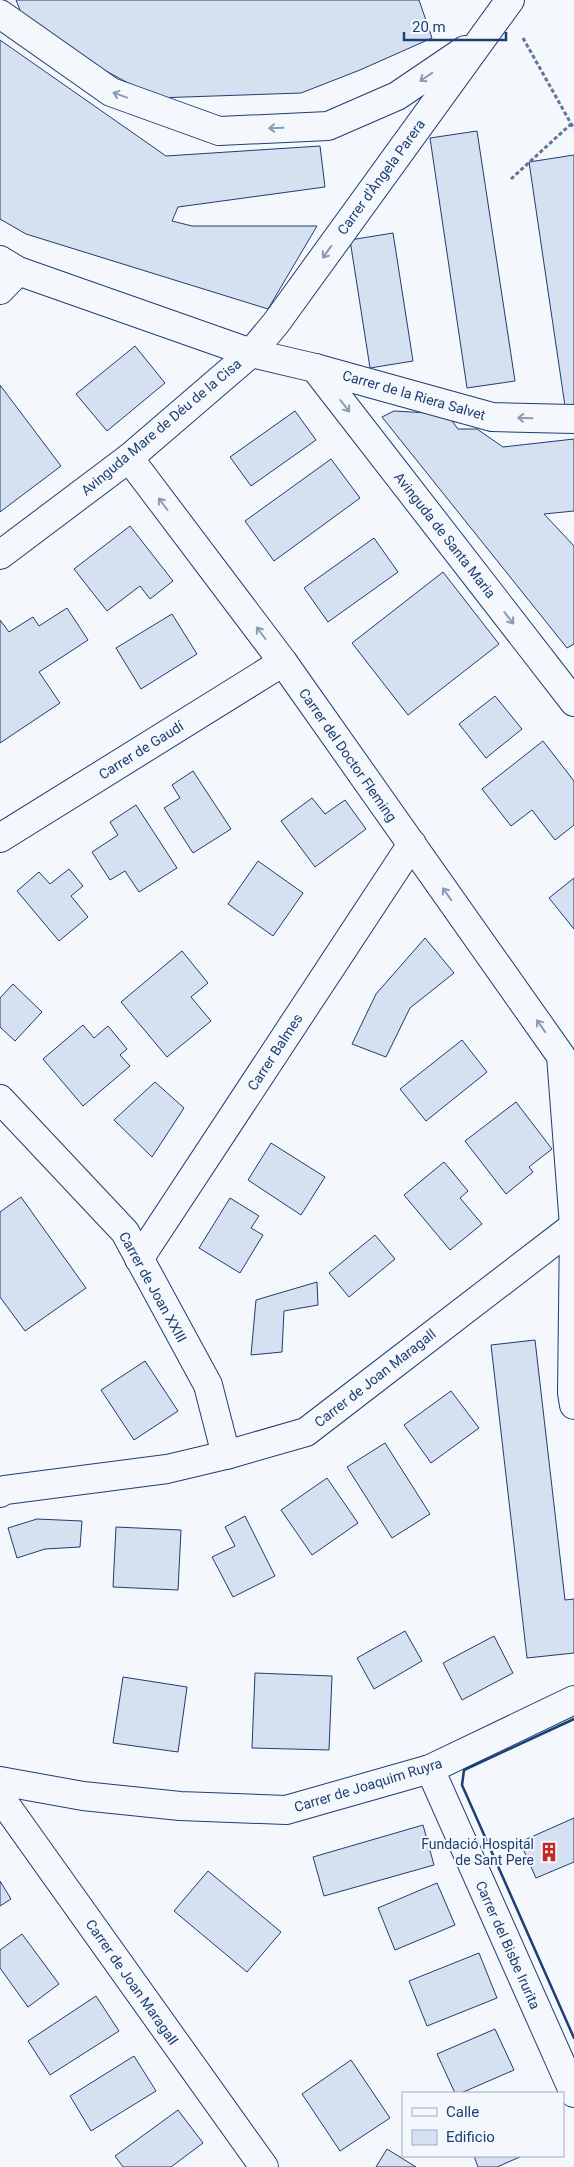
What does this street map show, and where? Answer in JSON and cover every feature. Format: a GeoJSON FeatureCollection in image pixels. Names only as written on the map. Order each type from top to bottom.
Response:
{"type":"FeatureCollection","features":[{"type":"Feature","properties":{"kind":"street","name":"Carrer d'Àngela Parera"},"geometry":{"type":"LineString","coordinates":[[251,353],[276,323],[507,4]]}},
{"type":"Feature","properties":{"kind":"street"},"geometry":{"type":"LineString","coordinates":[[0,14],[111,92],[219,131],[328,126],[397,96],[481,39]]}},
{"type":"Feature","properties":{"kind":"street","name":"Carrer de la Riera Salvet"},"geometry":{"type":"LineString","coordinates":[[6,274],[251,353],[315,368],[492,417],[574,419]]}},
{"type":"Feature","properties":{"kind":"street","name":"Avinguda Mare de Déu de la Cisa"},"geometry":{"type":"LineString","coordinates":[[0,556],[129,458],[251,353]]}},
{"type":"Feature","properties":{"kind":"street","name":"Avinguda de Santa Maria"},"geometry":{"type":"LineString","coordinates":[[315,368],[574,702]]}},
{"type":"Feature","properties":{"kind":"street","name":"Carrer del Doctor Fleming"},"geometry":{"type":"LineString","coordinates":[[129,458],[282,662],[568,1062],[574,1226]]}},
{"type":"Feature","properties":{"kind":"street","name":"Carrer de Gaudí"},"geometry":{"type":"LineString","coordinates":[[0,838],[282,662]]}},
{"type":"Feature","properties":{"kind":"street","name":"Carrer Balmes"},"geometry":{"type":"LineString","coordinates":[[139,1259],[412,844]]}},
{"type":"Feature","properties":{"kind":"street","name":"Carrer de Joan XXIII"},"geometry":{"type":"LineString","coordinates":[[0,1099],[125,1232],[208,1385],[226,1455]]}},
{"type":"Feature","properties":{"kind":"street"},"geometry":{"type":"LineString","coordinates":[[574,1226],[572,1393],[574,1405]]}},
{"type":"Feature","properties":{"kind":"street","name":"Carrer de Joan Maragall"},"geometry":{"type":"LineString","coordinates":[[0,1493],[4,1490],[167,1469],[226,1455],[306,1432],[574,1226]]}},
{"type":"Feature","properties":{"kind":"street","name":"Carrer de Joaquim Ruyra"},"geometry":{"type":"LineString","coordinates":[[0,1781],[83,1796],[180,1806],[286,1810],[430,1769],[574,1700]]}},
{"type":"Feature","properties":{"kind":"street","name":"Carrer del Bisbe Irurita"},"geometry":{"type":"LineString","coordinates":[[430,1769],[574,2093]]}},
{"type":"Feature","properties":{"kind":"street","name":"Carrer de Joan Maragall"},"geometry":{"type":"LineString","coordinates":[[0,1797],[264,2167]]}},
{"type":"Feature","properties":{"kind":"path"},"geometry":{"type":"LineString","coordinates":[[507,4],[574,129]]}},
{"type":"Feature","properties":{"kind":"path"},"geometry":{"type":"LineString","coordinates":[[512,180],[571,124]]}},
{"type":"Feature","properties":{"kind":"building"},"geometry":{"type":"Polygon","coordinates":[[[16,0],[419,0],[432,38],[360,70],[301,93],[156,98],[67,50],[24,20],[16,0]]]}},
{"type":"Feature","properties":{"kind":"building"},"geometry":{"type":"Polygon","coordinates":[[[0,40],[166,156],[320,146],[325,187],[178,207],[172,221],[192,226],[317,226],[268,309],[26,234],[0,219],[0,40]]]}},
{"type":"Feature","properties":{"kind":"building"},"geometry":{"type":"Polygon","coordinates":[[[477,131],[515,381],[467,388],[430,138],[477,131]]]}},
{"type":"Feature","properties":{"kind":"building"},"geometry":{"type":"Polygon","coordinates":[[[574,155],[574,404],[565,406],[529,162],[574,155]]]}},
{"type":"Feature","properties":{"kind":"building"},"geometry":{"type":"Polygon","coordinates":[[[393,233],[413,361],[370,368],[350,240],[393,233]]]}},
{"type":"Feature","properties":{"kind":"building"},"geometry":{"type":"Polygon","coordinates":[[[135,346],[165,383],[107,431],[76,394],[135,346]]]}},
{"type":"Feature","properties":{"kind":"building"},"geometry":{"type":"Polygon","coordinates":[[[0,385],[61,466],[0,512],[0,385]]]}},
{"type":"Feature","properties":{"kind":"building"},"geometry":{"type":"Polygon","coordinates":[[[295,411],[316,440],[251,486],[230,457],[295,411]]]}},
{"type":"Feature","properties":{"kind":"building"},"geometry":{"type":"Polygon","coordinates":[[[394,411],[447,414],[458,429],[477,429],[503,447],[574,439],[574,511],[544,514],[574,546],[574,644],[567,648],[382,417],[394,411]]]}},
{"type":"Feature","properties":{"kind":"building"},"geometry":{"type":"Polygon","coordinates":[[[331,459],[360,498],[274,561],[245,521],[331,459]]]}},
{"type":"Feature","properties":{"kind":"building"},"geometry":{"type":"Polygon","coordinates":[[[130,526],[173,581],[150,599],[140,586],[107,611],[74,569],[130,526]]]}},
{"type":"Feature","properties":{"kind":"building"},"geometry":{"type":"Polygon","coordinates":[[[374,538],[398,572],[328,622],[304,588],[374,538]]]}},
{"type":"Feature","properties":{"kind":"building"},"geometry":{"type":"Polygon","coordinates":[[[443,572],[499,644],[408,715],[352,643],[443,572]]]}},
{"type":"Feature","properties":{"kind":"building"},"geometry":{"type":"Polygon","coordinates":[[[67,608],[88,640],[39,672],[60,703],[0,743],[0,620],[9,632],[33,617],[39,626],[67,608]]]}},
{"type":"Feature","properties":{"kind":"building"},"geometry":{"type":"Polygon","coordinates":[[[172,614],[197,654],[141,689],[116,648],[172,614]]]}},
{"type":"Feature","properties":{"kind":"building"},"geometry":{"type":"Polygon","coordinates":[[[495,696],[522,729],[486,758],[459,724],[495,696]]]}},
{"type":"Feature","properties":{"kind":"building"},"geometry":{"type":"Polygon","coordinates":[[[543,741],[574,781],[574,825],[555,840],[532,810],[511,826],[482,789],[543,741]]]}},
{"type":"Feature","properties":{"kind":"building"},"geometry":{"type":"Polygon","coordinates":[[[193,771],[231,829],[193,853],[164,808],[180,798],[172,785],[193,771]]]}},
{"type":"Feature","properties":{"kind":"building"},"geometry":{"type":"Polygon","coordinates":[[[312,798],[325,814],[345,800],[366,829],[315,867],[281,821],[312,798]]]}},
{"type":"Feature","properties":{"kind":"building"},"geometry":{"type":"Polygon","coordinates":[[[136,805],[177,868],[139,892],[125,871],[110,880],[92,852],[118,835],[110,822],[136,805]]]}},
{"type":"Feature","properties":{"kind":"building"},"geometry":{"type":"Polygon","coordinates":[[[258,861],[303,893],[273,936],[228,904],[258,861]]]}},
{"type":"Feature","properties":{"kind":"building"},"geometry":{"type":"Polygon","coordinates":[[[69,869],[83,886],[71,896],[88,917],[59,941],[17,891],[39,872],[50,884],[69,869]]]}},
{"type":"Feature","properties":{"kind":"building"},"geometry":{"type":"Polygon","coordinates":[[[574,878],[574,929],[549,898],[574,878]]]}},
{"type":"Feature","properties":{"kind":"building"},"geometry":{"type":"Polygon","coordinates":[[[425,938],[454,973],[410,1008],[386,1057],[352,1044],[376,994],[425,938]]]}},
{"type":"Feature","properties":{"kind":"building"},"geometry":{"type":"Polygon","coordinates":[[[182,951],[208,983],[191,997],[211,1021],[167,1057],[121,1002],[182,951]]]}},
{"type":"Feature","properties":{"kind":"building"},"geometry":{"type":"Polygon","coordinates":[[[13,984],[42,1012],[15,1041],[0,1027],[0,998],[13,984]]]}},
{"type":"Feature","properties":{"kind":"building"},"geometry":{"type":"Polygon","coordinates":[[[83,1025],[94,1038],[108,1026],[127,1049],[120,1055],[130,1066],[83,1106],[43,1059],[83,1025]]]}},
{"type":"Feature","properties":{"kind":"building"},"geometry":{"type":"Polygon","coordinates":[[[462,1040],[487,1072],[426,1121],[400,1089],[462,1040]]]}},
{"type":"Feature","properties":{"kind":"building"},"geometry":{"type":"Polygon","coordinates":[[[155,1082],[184,1108],[152,1157],[114,1120],[155,1082]]]}},
{"type":"Feature","properties":{"kind":"building"},"geometry":{"type":"Polygon","coordinates":[[[516,1102],[552,1149],[529,1167],[533,1172],[506,1194],[465,1141],[516,1102]]]}},
{"type":"Feature","properties":{"kind":"building"},"geometry":{"type":"Polygon","coordinates":[[[271,1143],[325,1177],[301,1215],[248,1180],[271,1143]]]}},
{"type":"Feature","properties":{"kind":"building"},"geometry":{"type":"Polygon","coordinates":[[[444,1162],[468,1191],[460,1198],[482,1224],[450,1250],[404,1195],[444,1162]]]}},
{"type":"Feature","properties":{"kind":"building"},"geometry":{"type":"Polygon","coordinates":[[[21,1197],[86,1288],[25,1331],[0,1297],[0,1212],[21,1197]]]}},
{"type":"Feature","properties":{"kind":"building"},"geometry":{"type":"Polygon","coordinates":[[[230,1198],[259,1216],[251,1228],[263,1235],[240,1273],[199,1248],[230,1198]]]}},
{"type":"Feature","properties":{"kind":"building"},"geometry":{"type":"Polygon","coordinates":[[[375,1235],[395,1259],[349,1297],[329,1273],[375,1235]]]}},
{"type":"Feature","properties":{"kind":"building"},"geometry":{"type":"Polygon","coordinates":[[[317,1282],[318,1305],[284,1311],[282,1352],[251,1355],[256,1300],[317,1282]]]}},
{"type":"Feature","properties":{"kind":"building"},"geometry":{"type":"Polygon","coordinates":[[[535,1340],[565,1600],[574,1599],[574,1653],[527,1658],[491,1345],[535,1340]]]}},
{"type":"Feature","properties":{"kind":"building"},"geometry":{"type":"Polygon","coordinates":[[[145,1361],[178,1411],[134,1440],[101,1390],[145,1361]]]}},
{"type":"Feature","properties":{"kind":"building"},"geometry":{"type":"Polygon","coordinates":[[[451,1391],[479,1428],[431,1463],[404,1425],[451,1391]]]}},
{"type":"Feature","properties":{"kind":"building"},"geometry":{"type":"Polygon","coordinates":[[[385,1443],[430,1514],[392,1538],[347,1467],[385,1443]]]}},
{"type":"Feature","properties":{"kind":"building"},"geometry":{"type":"Polygon","coordinates":[[[327,1478],[358,1523],[312,1555],[281,1510],[327,1478]]]}},
{"type":"Feature","properties":{"kind":"building"},"geometry":{"type":"Polygon","coordinates":[[[245,1516],[275,1576],[233,1597],[212,1557],[235,1546],[225,1527],[245,1516]]]}},
{"type":"Feature","properties":{"kind":"building"},"geometry":{"type":"Polygon","coordinates":[[[37,1519],[82,1521],[80,1547],[45,1549],[17,1558],[8,1528],[37,1519]]]}},
{"type":"Feature","properties":{"kind":"building"},"geometry":{"type":"Polygon","coordinates":[[[116,1527],[181,1530],[178,1590],[113,1587],[116,1527]]]}},
{"type":"Feature","properties":{"kind":"building"},"geometry":{"type":"Polygon","coordinates":[[[405,1631],[422,1661],[374,1689],[357,1658],[405,1631]]]}},
{"type":"Feature","properties":{"kind":"building"},"geometry":{"type":"Polygon","coordinates":[[[494,1636],[513,1673],[462,1700],[443,1663],[494,1636]]]}},
{"type":"Feature","properties":{"kind":"building"},"geometry":{"type":"Polygon","coordinates":[[[255,1673],[332,1676],[329,1750],[252,1748],[255,1673]]]}},
{"type":"Feature","properties":{"kind":"building"},"geometry":{"type":"Polygon","coordinates":[[[123,1677],[187,1687],[178,1752],[113,1743],[123,1677]]]}},
{"type":"Feature","properties":{"kind":"building","name":"Fundació Hospital de Sant Pere"},"geometry":{"type":"Polygon","coordinates":[[[574,1818],[574,1862],[536,1878],[520,1842],[574,1818]]]}},
{"type":"Feature","properties":{"kind":"building"},"geometry":{"type":"Polygon","coordinates":[[[423,1825],[434,1865],[324,1896],[313,1857],[423,1825]]]}},
{"type":"Feature","properties":{"kind":"building"},"geometry":{"type":"Polygon","coordinates":[[[208,1871],[281,1932],[247,1972],[174,1911],[208,1871]]]}},
{"type":"Feature","properties":{"kind":"building"},"geometry":{"type":"Polygon","coordinates":[[[0,1881],[11,1899],[0,1906],[0,1881]]]}},
{"type":"Feature","properties":{"kind":"building"},"geometry":{"type":"Polygon","coordinates":[[[437,1883],[455,1925],[395,1950],[378,1908],[437,1883]]]}},
{"type":"Feature","properties":{"kind":"building"},"geometry":{"type":"Polygon","coordinates":[[[22,1934],[59,1984],[28,2007],[0,1968],[0,1950],[22,1934]]]}},
{"type":"Feature","properties":{"kind":"building"},"geometry":{"type":"Polygon","coordinates":[[[479,1953],[497,1998],[427,2026],[409,1981],[479,1953]]]}},
{"type":"Feature","properties":{"kind":"building"},"geometry":{"type":"Polygon","coordinates":[[[96,1996],[119,2031],[50,2075],[28,2041],[96,1996]]]}},
{"type":"Feature","properties":{"kind":"building"},"geometry":{"type":"Polygon","coordinates":[[[495,2029],[514,2070],[463,2092],[455,2092],[437,2054],[495,2029]]]}},
{"type":"Feature","properties":{"kind":"building"},"geometry":{"type":"Polygon","coordinates":[[[134,2056],[156,2091],[91,2131],[70,2096],[134,2056]]]}},
{"type":"Feature","properties":{"kind":"building"},"geometry":{"type":"Polygon","coordinates":[[[351,2060],[390,2118],[340,2151],[302,2094],[351,2060]]]}},
{"type":"Feature","properties":{"kind":"building"},"geometry":{"type":"Polygon","coordinates":[[[178,2110],[203,2143],[171,2167],[123,2167],[115,2156],[178,2110]]]}},
{"type":"Feature","properties":{"kind":"building"},"geometry":{"type":"Polygon","coordinates":[[[387,2149],[416,2167],[376,2167],[387,2149]]]}},
{"type":"Feature","properties":{"kind":"building"},"geometry":{"type":"Polygon","coordinates":[[[474,2157],[520,2157],[497,2167],[478,2167],[474,2157]]]}},
{"type":"Feature","properties":{"kind":"wall"},"geometry":{"type":"LineString","coordinates":[[574,1719],[464,1770],[462,1785],[574,2038]]}},
{"type":"Feature","properties":{"kind":"place","name":"Fundació Hospital de Sant Pere"},"geometry":{"type":"Point","coordinates":[549,1852]}}]}
